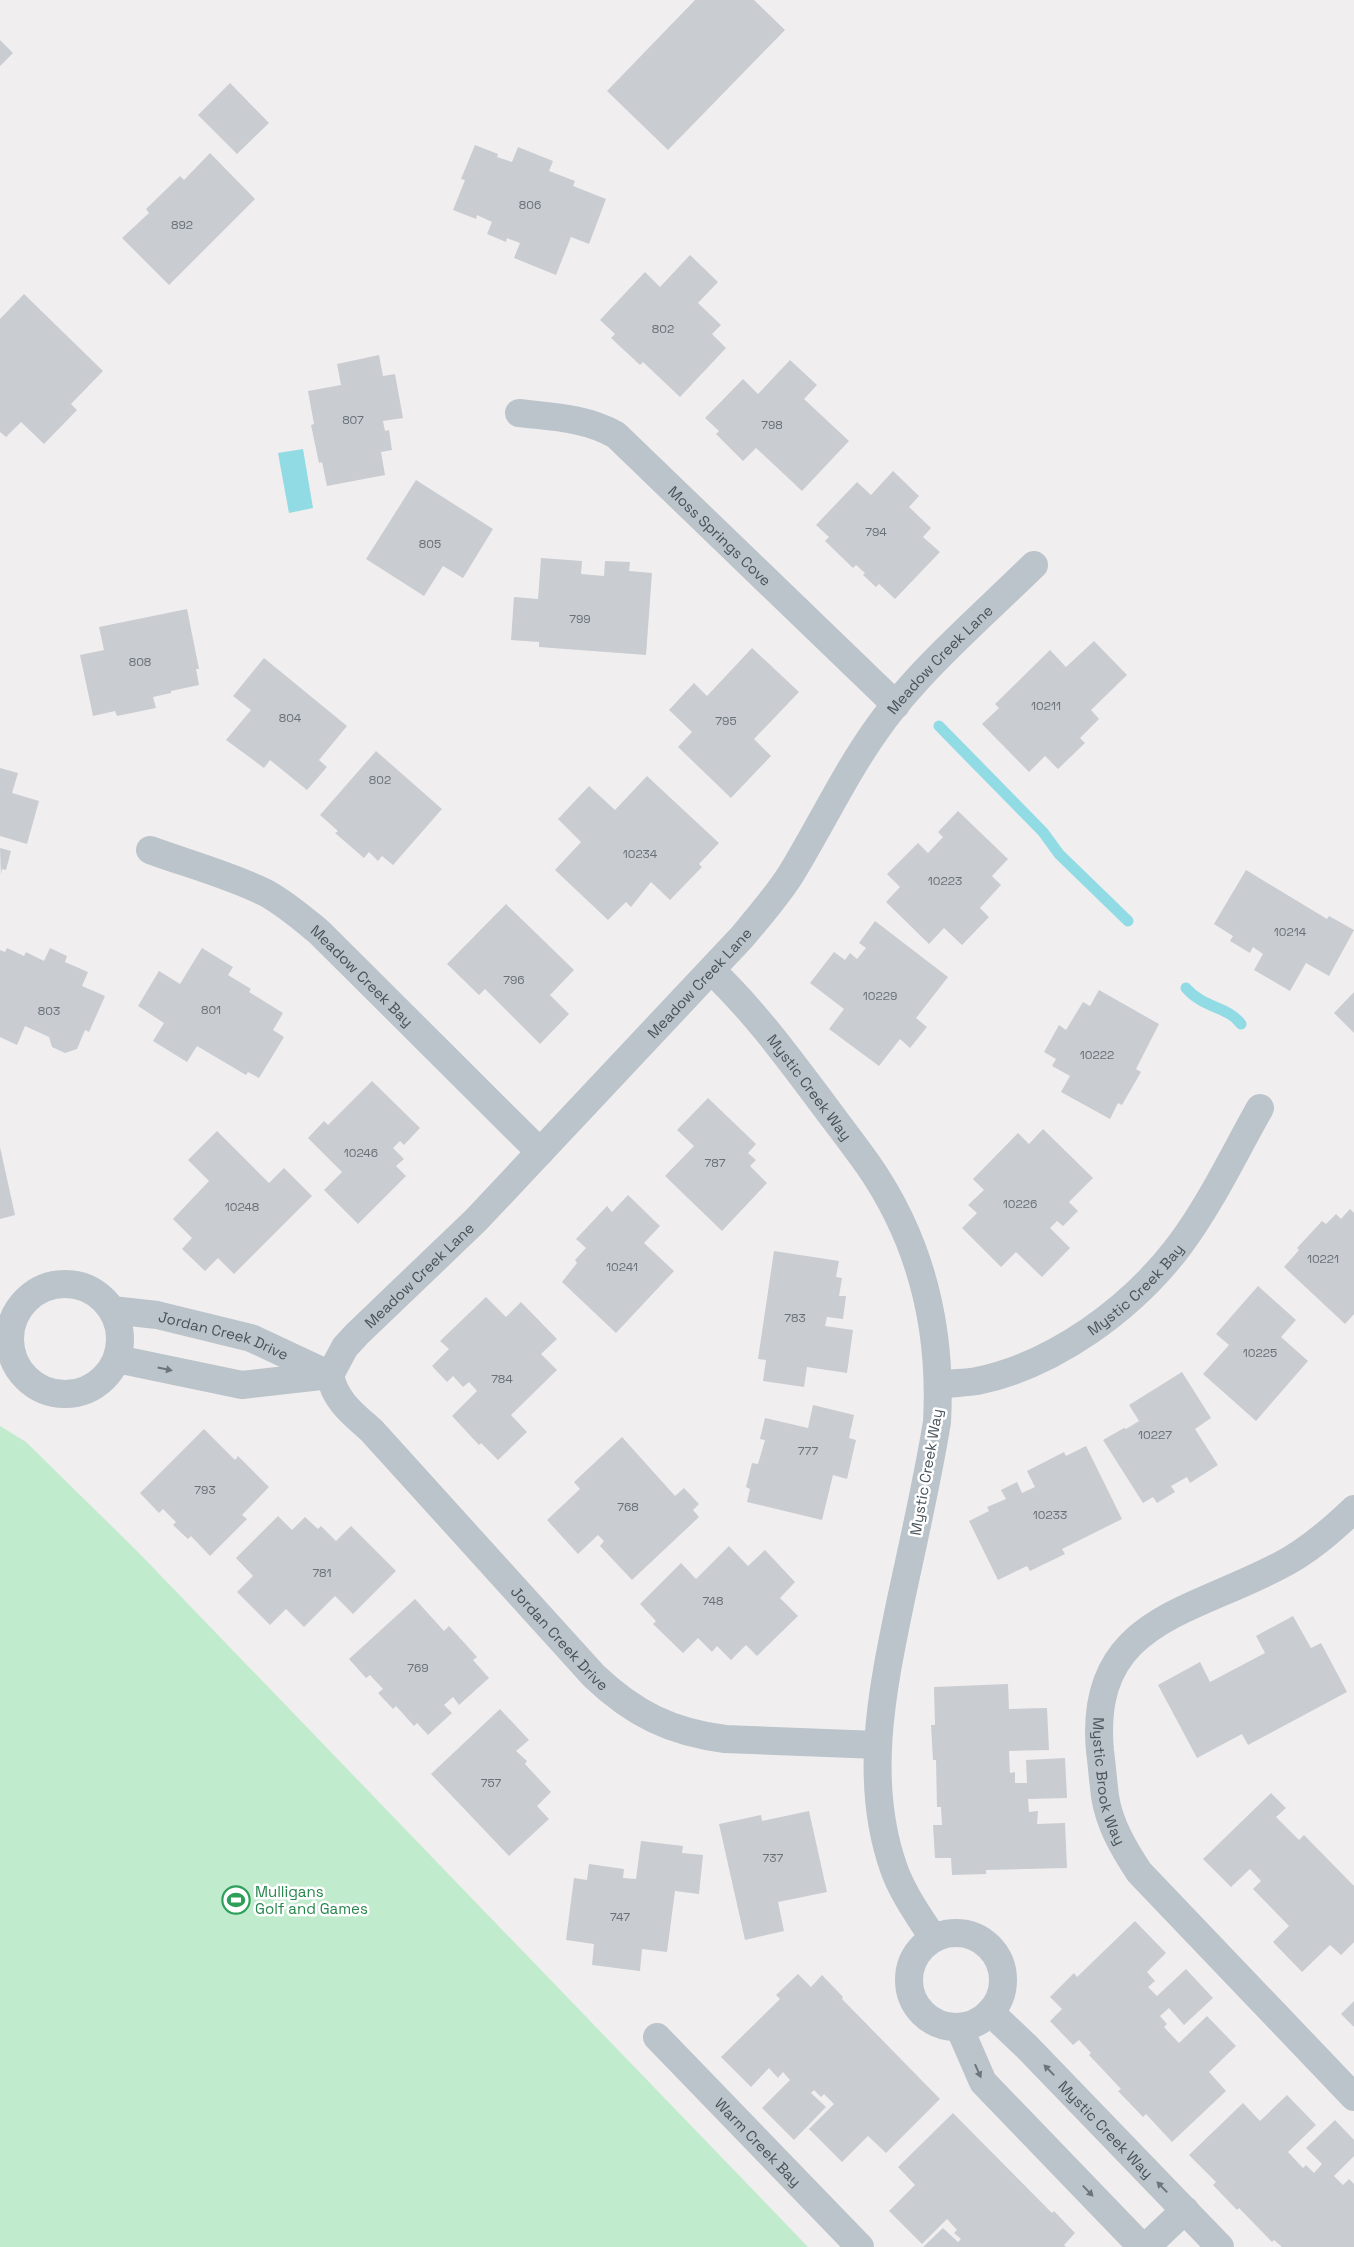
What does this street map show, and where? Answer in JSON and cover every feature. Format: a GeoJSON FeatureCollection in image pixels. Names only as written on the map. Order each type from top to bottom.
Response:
{"type":"FeatureCollection","features":[{"type":"Feature","properties":{"kind":"street","name":"Moss Springs Cove"},"geometry":{"type":"LineString","coordinates":[[519,414],[584,421],[602,427],[616,435],[896,705]]}},
{"type":"Feature","properties":{"kind":"street","name":"Meadow Creek Lane"},"geometry":{"type":"LineString","coordinates":[[330,1375],[345,1347],[357,1334],[476,1220],[712,972],[770,904],[790,874],[864,748],[896,705],[918,680],[1034,564]]}},
{"type":"Feature","properties":{"kind":"street","name":"Meadow Creek Bay"},"geometry":{"type":"LineString","coordinates":[[150,850],[236,881],[266,894],[294,911],[319,932],[540,1152]]}},
{"type":"Feature","properties":{"kind":"street","name":"Mystic Creek Way"},"geometry":{"type":"LineString","coordinates":[[712,972],[765,1026],[870,1167],[912,1245],[924,1282],[937,1348],[939,1385],[937,1422],[883,1688],[878,1744],[879,1790],[883,1824],[890,1855],[901,1885],[933,1938]]}},
{"type":"Feature","properties":{"kind":"street","name":"Mystic Creek Bay"},"geometry":{"type":"LineString","coordinates":[[939,1385],[977,1381],[1011,1370],[1044,1356],[1082,1335],[1132,1298],[1157,1272],[1199,1216],[1260,1108]]}},
{"type":"Feature","properties":{"kind":"street"},"geometry":{"type":"LineString","coordinates":[[63,1283],[82,1286],[99,1296],[112,1310],[121,1334],[117,1359],[105,1379],[86,1392],[62,1395],[40,1390],[22,1375],[11,1355],[5,1330],[28,1298],[44,1287],[63,1283]]}},
{"type":"Feature","properties":{"kind":"street","name":"Jordan Creek Drive"},"geometry":{"type":"LineString","coordinates":[[112,1310],[157,1315],[251,1338],[330,1375],[337,1397],[346,1407],[378,1438],[594,1676],[633,1709],[655,1721],[701,1736],[725,1740],[878,1744]]}},
{"type":"Feature","properties":{"kind":"street","name":"Jordan Creek Drive"},"geometry":{"type":"LineString","coordinates":[[117,1359],[242,1385],[330,1375]]}},
{"type":"Feature","properties":{"kind":"street","name":"Mystic Brook Way"},"geometry":{"type":"LineString","coordinates":[[1354,1509],[1312,1545],[1280,1566],[1144,1631],[1119,1656],[1111,1670],[1103,1690],[1099,1736],[1105,1798],[1116,1832],[1139,1872],[1354,2097]]}},
{"type":"Feature","properties":{"kind":"street"},"geometry":{"type":"LineString","coordinates":[[947,1933],[962,1933],[976,1937],[988,1946],[997,1957],[1002,1971],[1002,1986],[998,2000],[990,2012],[981,2020],[958,2027],[942,2025],[928,2018],[917,2006],[910,1992],[908,1976],[912,1961],[921,1948],[933,1938],[947,1933]]}},
{"type":"Feature","properties":{"kind":"street","name":"Mystic Creek Way"},"geometry":{"type":"LineString","coordinates":[[990,2012],[1026,2046],[1220,2247]]}},
{"type":"Feature","properties":{"kind":"street"},"geometry":{"type":"LineString","coordinates":[[958,2027],[983,2082],[1144,2247],[1185,2210]]}},
{"type":"Feature","properties":{"kind":"street","name":"Warm Creek Bay"},"geometry":{"type":"LineString","coordinates":[[657,2037],[860,2247]]}},
{"type":"Feature","properties":{"kind":"green space","name":"Mulligans Golf and Games"},"geometry":{"type":"Polygon","coordinates":[[[0,1426],[26,1442],[138,1552],[808,2247],[0,2247],[0,1426]]]}},
{"type":"Feature","properties":{"kind":"water"},"geometry":{"type":"Polygon","coordinates":[[[303,449],[313,508],[289,513],[278,453],[303,449]]]}},
{"type":"Feature","properties":{"kind":"building"},"geometry":{"type":"Polygon","coordinates":[[[695,0],[754,0],[785,30],[668,150],[607,91],[695,0]]]}},
{"type":"Feature","properties":{"kind":"building"},"geometry":{"type":"Polygon","coordinates":[[[0,40],[13,53],[0,66],[0,40]]]}},
{"type":"Feature","properties":{"kind":"building"},"geometry":{"type":"Polygon","coordinates":[[[230,83],[269,123],[237,154],[198,115],[230,83]]]}},
{"type":"Feature","properties":{"kind":"building"},"geometry":{"type":"Polygon","coordinates":[[[475,145],[498,154],[497,157],[512,162],[518,147],[553,161],[549,171],[575,181],[573,186],[606,199],[589,244],[571,237],[556,275],[514,258],[520,243],[507,238],[506,242],[487,234],[492,222],[477,215],[476,219],[453,210],[465,180],[461,179],[475,145]]]}},
{"type":"Feature","properties":{"kind":"building"},"geometry":{"type":"Polygon","coordinates":[[[210,153],[255,199],[169,285],[122,238],[149,213],[146,209],[180,176],[184,180],[210,153]]]}},
{"type":"Feature","properties":{"kind":"building"},"geometry":{"type":"Polygon","coordinates":[[[690,255],[718,282],[698,303],[721,325],[712,334],[726,348],[680,397],[643,362],[640,365],[611,338],[615,334],[600,320],[645,272],[660,287],[690,255]]]}},
{"type":"Feature","properties":{"kind":"building"},"geometry":{"type":"Polygon","coordinates":[[[24,294],[103,371],[71,404],[77,410],[44,444],[21,422],[6,437],[0,432],[0,319],[24,294]]]}},
{"type":"Feature","properties":{"kind":"building"},"geometry":{"type":"Polygon","coordinates":[[[379,355],[383,376],[395,374],[403,418],[383,421],[385,431],[389,430],[392,450],[381,452],[385,475],[327,486],[322,462],[319,463],[311,425],[314,424],[308,391],[341,385],[337,364],[379,355]]]}},
{"type":"Feature","properties":{"kind":"building"},"geometry":{"type":"Polygon","coordinates":[[[790,360],[817,385],[804,399],[849,441],[802,491],[756,448],[743,461],[716,434],[719,431],[705,418],[743,379],[758,394],[790,360]]]}},
{"type":"Feature","properties":{"kind":"building"},"geometry":{"type":"Polygon","coordinates":[[[893,471],[919,496],[909,507],[931,528],[923,537],[940,552],[895,599],[879,584],[876,587],[863,575],[865,573],[856,565],[853,568],[825,541],[829,537],[816,525],[857,482],[871,495],[893,471]]]}},
{"type":"Feature","properties":{"kind":"building"},"geometry":{"type":"Polygon","coordinates":[[[416,480],[493,529],[463,578],[443,566],[424,596],[366,559],[416,480]]]}},
{"type":"Feature","properties":{"kind":"building"},"geometry":{"type":"Polygon","coordinates":[[[541,558],[582,561],[581,574],[604,576],[605,561],[630,562],[629,571],[652,573],[646,655],[539,647],[539,642],[511,640],[514,597],[538,599],[541,558]]]}},
{"type":"Feature","properties":{"kind":"building"},"geometry":{"type":"Polygon","coordinates":[[[187,609],[199,669],[196,669],[199,685],[153,697],[156,708],[117,716],[115,711],[93,716],[80,655],[104,650],[99,627],[187,609]]]}},
{"type":"Feature","properties":{"kind":"building"},"geometry":{"type":"Polygon","coordinates":[[[1094,641],[1127,675],[1091,710],[1099,719],[1080,738],[1085,743],[1058,769],[1045,756],[1029,772],[982,724],[999,708],[995,704],[1050,650],[1066,667],[1094,641]]]}},
{"type":"Feature","properties":{"kind":"building"},"geometry":{"type":"Polygon","coordinates":[[[752,648],[799,692],[754,739],[771,756],[731,798],[678,747],[692,732],[669,710],[694,683],[707,696],[752,648]]]}},
{"type":"Feature","properties":{"kind":"building"},"geometry":{"type":"Polygon","coordinates":[[[264,658],[347,726],[319,760],[327,767],[307,790],[270,760],[264,768],[226,740],[251,710],[233,696],[264,658]]]}},
{"type":"Feature","properties":{"kind":"building"},"geometry":{"type":"Polygon","coordinates":[[[376,751],[442,809],[393,865],[382,856],[378,861],[369,852],[364,858],[335,833],[338,831],[320,815],[376,751]]]}},
{"type":"Feature","properties":{"kind":"building"},"geometry":{"type":"Polygon","coordinates":[[[0,768],[18,773],[12,793],[39,801],[27,844],[0,836],[0,768]]]}},
{"type":"Feature","properties":{"kind":"building"},"geometry":{"type":"Polygon","coordinates":[[[647,776],[719,843],[699,864],[702,867],[670,900],[651,882],[631,907],[626,902],[608,920],[555,870],[581,842],[558,819],[589,786],[615,810],[647,776]]]}},
{"type":"Feature","properties":{"kind":"building"},"geometry":{"type":"Polygon","coordinates":[[[958,811],[1008,859],[992,876],[1001,885],[980,908],[989,917],[962,945],[944,928],[929,944],[886,902],[900,887],[887,874],[918,843],[928,853],[943,837],[938,832],[958,811]]]}},
{"type":"Feature","properties":{"kind":"building"},"geometry":{"type":"Polygon","coordinates":[[[0,848],[11,851],[6,870],[2,869],[1,875],[0,848]]]}},
{"type":"Feature","properties":{"kind":"building"},"geometry":{"type":"Polygon","coordinates":[[[1246,870],[1327,919],[1329,916],[1354,930],[1329,976],[1306,963],[1290,991],[1254,970],[1263,954],[1253,947],[1250,953],[1230,941],[1233,936],[1214,924],[1246,870]]]}},
{"type":"Feature","properties":{"kind":"building"},"geometry":{"type":"Polygon","coordinates":[[[506,904],[574,970],[550,995],[569,1014],[540,1044],[485,989],[479,995],[447,964],[506,904]]]}},
{"type":"Feature","properties":{"kind":"building"},"geometry":{"type":"Polygon","coordinates":[[[875,921],[948,977],[916,1018],[927,1027],[910,1048],[900,1039],[879,1066],[829,1029],[844,1009],[810,983],[834,952],[845,960],[850,953],[857,959],[866,948],[859,943],[875,921]]]}},
{"type":"Feature","properties":{"kind":"building"},"geometry":{"type":"Polygon","coordinates":[[[7,948],[24,956],[26,952],[44,961],[50,948],[67,956],[65,962],[88,972],[82,986],[105,996],[89,1032],[85,1030],[77,1049],[65,1053],[52,1047],[49,1037],[25,1026],[17,1045],[0,1037],[0,950],[5,952],[7,948]]]}},
{"type":"Feature","properties":{"kind":"building"},"geometry":{"type":"Polygon","coordinates":[[[202,948],[233,967],[228,975],[251,989],[249,992],[283,1013],[273,1030],[284,1037],[259,1078],[248,1072],[246,1075],[197,1046],[187,1062],[153,1041],[164,1023],[138,1006],[159,971],[180,984],[202,948]]]}},
{"type":"Feature","properties":{"kind":"building"},"geometry":{"type":"Polygon","coordinates":[[[1099,990],[1159,1024],[1136,1069],[1141,1072],[1122,1105],[1118,1103],[1110,1119],[1061,1092],[1070,1076],[1052,1066],[1056,1059],[1044,1052],[1059,1025],[1066,1030],[1083,1002],[1090,1006],[1099,990]]]}},
{"type":"Feature","properties":{"kind":"building"},"geometry":{"type":"Polygon","coordinates":[[[1354,992],[1354,1033],[1334,1013],[1354,992]]]}},
{"type":"Feature","properties":{"kind":"building"},"geometry":{"type":"Polygon","coordinates":[[[372,1081],[420,1128],[404,1145],[400,1141],[393,1148],[404,1159],[396,1166],[406,1176],[358,1224],[324,1190],[342,1172],[308,1138],[324,1121],[328,1125],[372,1081]]]}},
{"type":"Feature","properties":{"kind":"building"},"geometry":{"type":"Polygon","coordinates":[[[708,1098],[756,1144],[748,1153],[756,1160],[750,1166],[767,1183],[722,1231],[665,1176],[694,1146],[677,1130],[708,1098]]]}},
{"type":"Feature","properties":{"kind":"building"},"geometry":{"type":"Polygon","coordinates":[[[1043,1129],[1093,1178],[1069,1202],[1078,1211],[1063,1226],[1057,1221],[1050,1228],[1070,1248],[1042,1277],[1016,1252],[1001,1267],[962,1228],[977,1213],[968,1205],[984,1190],[973,1179],[1018,1133],[1029,1144],[1043,1129]]]}},
{"type":"Feature","properties":{"kind":"building"},"geometry":{"type":"Polygon","coordinates":[[[217,1131],[269,1183],[284,1168],[312,1196],[234,1274],[218,1258],[205,1271],[182,1249],[192,1238],[173,1219],[209,1181],[188,1160],[217,1131]]]}},
{"type":"Feature","properties":{"kind":"building"},"geometry":{"type":"Polygon","coordinates":[[[0,1147],[15,1215],[0,1219],[0,1147]]]}},
{"type":"Feature","properties":{"kind":"building"},"geometry":{"type":"Polygon","coordinates":[[[628,1195],[660,1226],[644,1243],[674,1271],[616,1333],[562,1282],[577,1263],[575,1260],[586,1248],[576,1239],[607,1206],[612,1212],[628,1195]]]}},
{"type":"Feature","properties":{"kind":"building"},"geometry":{"type":"Polygon","coordinates":[[[1350,1209],[1354,1213],[1354,1314],[1345,1324],[1284,1267],[1299,1250],[1297,1248],[1322,1221],[1326,1224],[1336,1214],[1341,1219],[1350,1209]]]}},
{"type":"Feature","properties":{"kind":"building"},"geometry":{"type":"Polygon","coordinates":[[[774,1251],[839,1261],[836,1277],[842,1278],[839,1296],[846,1296],[843,1319],[827,1317],[825,1326],[853,1330],[847,1373],[807,1367],[804,1387],[763,1381],[766,1360],[758,1359],[774,1251]]]}},
{"type":"Feature","properties":{"kind":"building"},"geometry":{"type":"Polygon","coordinates":[[[1258,1286],[1296,1320],[1281,1337],[1308,1361],[1256,1421],[1203,1374],[1229,1345],[1216,1334],[1258,1286]]]}},
{"type":"Feature","properties":{"kind":"building"},"geometry":{"type":"Polygon","coordinates":[[[486,1297],[506,1317],[521,1302],[557,1339],[541,1354],[557,1370],[511,1415],[527,1432],[498,1460],[481,1443],[479,1445],[452,1416],[477,1391],[469,1382],[463,1387],[453,1376],[447,1382],[432,1366],[449,1349],[440,1341],[486,1297]]]}},
{"type":"Feature","properties":{"kind":"building"},"geometry":{"type":"Polygon","coordinates":[[[1182,1372],[1211,1418],[1195,1429],[1218,1465],[1190,1483],[1187,1477],[1171,1486],[1175,1492],[1157,1503],[1153,1497],[1143,1503],[1103,1440],[1139,1421],[1129,1405],[1182,1372]]]}},
{"type":"Feature","properties":{"kind":"building"},"geometry":{"type":"Polygon","coordinates":[[[813,1405],[854,1415],[849,1438],[856,1440],[847,1479],[833,1475],[822,1520],[747,1502],[750,1489],[746,1487],[752,1463],[758,1464],[765,1440],[760,1439],[765,1418],[808,1428],[813,1405]]]}},
{"type":"Feature","properties":{"kind":"building"},"geometry":{"type":"Polygon","coordinates":[[[204,1429],[235,1460],[238,1456],[269,1487],[242,1515],[247,1519],[210,1556],[191,1536],[188,1539],[173,1525],[176,1522],[163,1509],[159,1513],[140,1493],[204,1429]]]}},
{"type":"Feature","properties":{"kind":"building"},"geometry":{"type":"Polygon","coordinates":[[[622,1437],[675,1496],[684,1488],[699,1504],[693,1510],[699,1517],[632,1580],[600,1546],[604,1541],[598,1535],[578,1554],[547,1520],[580,1489],[574,1482],[622,1437]]]}},
{"type":"Feature","properties":{"kind":"building"},"geometry":{"type":"Polygon","coordinates":[[[1086,1446],[1122,1519],[1062,1549],[1065,1554],[1030,1571],[1027,1566],[998,1580],[969,1521],[989,1511],[987,1507],[1006,1499],[1001,1490],[1017,1482],[1022,1493],[1035,1487],[1027,1471],[1064,1452],[1066,1456],[1086,1446]]]}},
{"type":"Feature","properties":{"kind":"building"},"geometry":{"type":"Polygon","coordinates":[[[278,1516],[292,1530],[305,1517],[318,1529],[321,1526],[336,1541],[351,1526],[396,1571],[353,1614],[335,1596],[304,1627],[286,1609],[270,1625],[237,1592],[253,1576],[236,1558],[278,1516]]]}},
{"type":"Feature","properties":{"kind":"building"},"geometry":{"type":"Polygon","coordinates":[[[729,1546],[748,1566],[765,1550],[795,1582],[780,1598],[798,1616],[757,1656],[746,1645],[731,1660],[717,1646],[712,1652],[698,1638],[683,1653],[653,1624],[656,1621],[640,1604],[681,1563],[696,1579],[729,1546]]]}},
{"type":"Feature","properties":{"kind":"building"},"geometry":{"type":"Polygon","coordinates":[[[415,1599],[444,1631],[449,1626],[477,1657],[473,1660],[489,1678],[459,1705],[453,1697],[444,1705],[452,1713],[428,1735],[417,1723],[414,1726],[396,1706],[393,1709],[378,1693],[383,1689],[370,1675],[366,1678],[349,1659],[415,1599]]]}},
{"type":"Feature","properties":{"kind":"building"},"geometry":{"type":"Polygon","coordinates":[[[1293,1616],[1311,1648],[1321,1643],[1347,1692],[1248,1745],[1242,1734],[1197,1758],[1158,1685],[1200,1662],[1210,1682],[1265,1653],[1256,1636],[1293,1616]]]}},
{"type":"Feature","properties":{"kind":"building"},"geometry":{"type":"Polygon","coordinates":[[[1008,1684],[1009,1709],[1047,1708],[1049,1750],[1009,1751],[1010,1773],[1015,1772],[1015,1783],[1027,1783],[1026,1760],[1065,1758],[1067,1798],[1028,1799],[1029,1812],[1038,1811],[1037,1824],[1065,1823],[1067,1868],[986,1870],[986,1874],[952,1875],[951,1858],[935,1858],[933,1825],[942,1825],[941,1807],[937,1807],[936,1760],[933,1760],[931,1725],[935,1725],[934,1687],[1008,1684]]]}},
{"type":"Feature","properties":{"kind":"building"},"geometry":{"type":"Polygon","coordinates":[[[500,1709],[529,1740],[516,1751],[527,1761],[525,1764],[551,1792],[537,1806],[549,1819],[509,1856],[431,1774],[500,1709]]]}},
{"type":"Feature","properties":{"kind":"building"},"geometry":{"type":"Polygon","coordinates":[[[1271,1793],[1286,1808],[1276,1817],[1299,1840],[1304,1835],[1354,1886],[1354,1942],[1341,1955],[1330,1945],[1302,1972],[1273,1942],[1289,1926],[1253,1889],[1261,1881],[1250,1869],[1231,1887],[1203,1859],[1271,1793]]]}},
{"type":"Feature","properties":{"kind":"building"},"geometry":{"type":"Polygon","coordinates":[[[809,1811],[827,1892],[778,1902],[784,1931],[745,1940],[719,1824],[761,1815],[762,1821],[809,1811]]]}},
{"type":"Feature","properties":{"kind":"building"},"geometry":{"type":"Polygon","coordinates":[[[641,1841],[683,1846],[682,1853],[703,1855],[699,1894],[675,1891],[667,1952],[642,1949],[640,1971],[592,1965],[594,1944],[566,1940],[574,1878],[587,1880],[589,1864],[624,1869],[623,1878],[636,1879],[641,1841]]]}},
{"type":"Feature","properties":{"kind":"building"},"geometry":{"type":"Polygon","coordinates":[[[1135,1921],[1166,1953],[1147,1972],[1155,1981],[1148,1987],[1157,1996],[1186,1969],[1213,1998],[1184,2025],[1169,2008],[1160,2016],[1167,2024],[1164,2027],[1179,2043],[1207,2016],[1236,2046],[1209,2072],[1226,2091],[1172,2142],[1146,2114],[1143,2117],[1118,2091],[1121,2089],[1089,2055],[1091,2053],[1079,2040],[1073,2045],[1050,2021],[1062,2009],[1050,1997],[1074,1973],[1077,1977],[1135,1921]]]}},
{"type":"Feature","properties":{"kind":"building"},"geometry":{"type":"Polygon","coordinates":[[[798,1974],[811,1987],[822,1975],[843,1997],[842,1999],[940,2099],[886,2153],[868,2136],[842,2162],[809,2129],[834,2104],[824,2094],[821,2097],[814,2090],[811,2093],[826,2107],[794,2140],[762,2108],[790,2080],[783,2072],[778,2078],[769,2068],[751,2087],[721,2057],[780,1999],[776,1995],[798,1974]]]}},
{"type":"Feature","properties":{"kind":"building"},"geometry":{"type":"Polygon","coordinates":[[[1354,2001],[1354,2027],[1341,2014],[1354,2001]]]}},
{"type":"Feature","properties":{"kind":"building"},"geometry":{"type":"Polygon","coordinates":[[[1287,2095],[1316,2125],[1288,2152],[1303,2168],[1306,2165],[1314,2173],[1322,2164],[1306,2148],[1335,2120],[1354,2140],[1354,2156],[1334,2176],[1343,2185],[1349,2179],[1354,2184],[1354,2247],[1282,2247],[1274,2240],[1272,2242],[1239,2208],[1237,2210],[1213,2185],[1216,2182],[1189,2155],[1243,2103],[1260,2121],[1287,2095]]]}},
{"type":"Feature","properties":{"kind":"building"},"geometry":{"type":"Polygon","coordinates":[[[953,2113],[1052,2213],[1054,2211],[1075,2233],[1064,2245],[1066,2247],[923,2247],[943,2228],[958,2242],[961,2239],[954,2233],[957,2230],[947,2219],[922,2244],[889,2211],[915,2185],[898,2167],[953,2113]]]}},
{"type":"Feature","properties":{"kind":"waterway"},"geometry":{"type":"LineString","coordinates":[[939,726],[1043,832],[1059,854],[1128,921]]}},
{"type":"Feature","properties":{"kind":"waterway"},"geometry":{"type":"LineString","coordinates":[[1186,988],[1200,1000],[1236,1018],[1241,1024]]}},
{"type":"Feature","properties":{"kind":"place","name":"Mulligans Golf and Games"},"geometry":{"type":"Point","coordinates":[236,1900]}}]}
